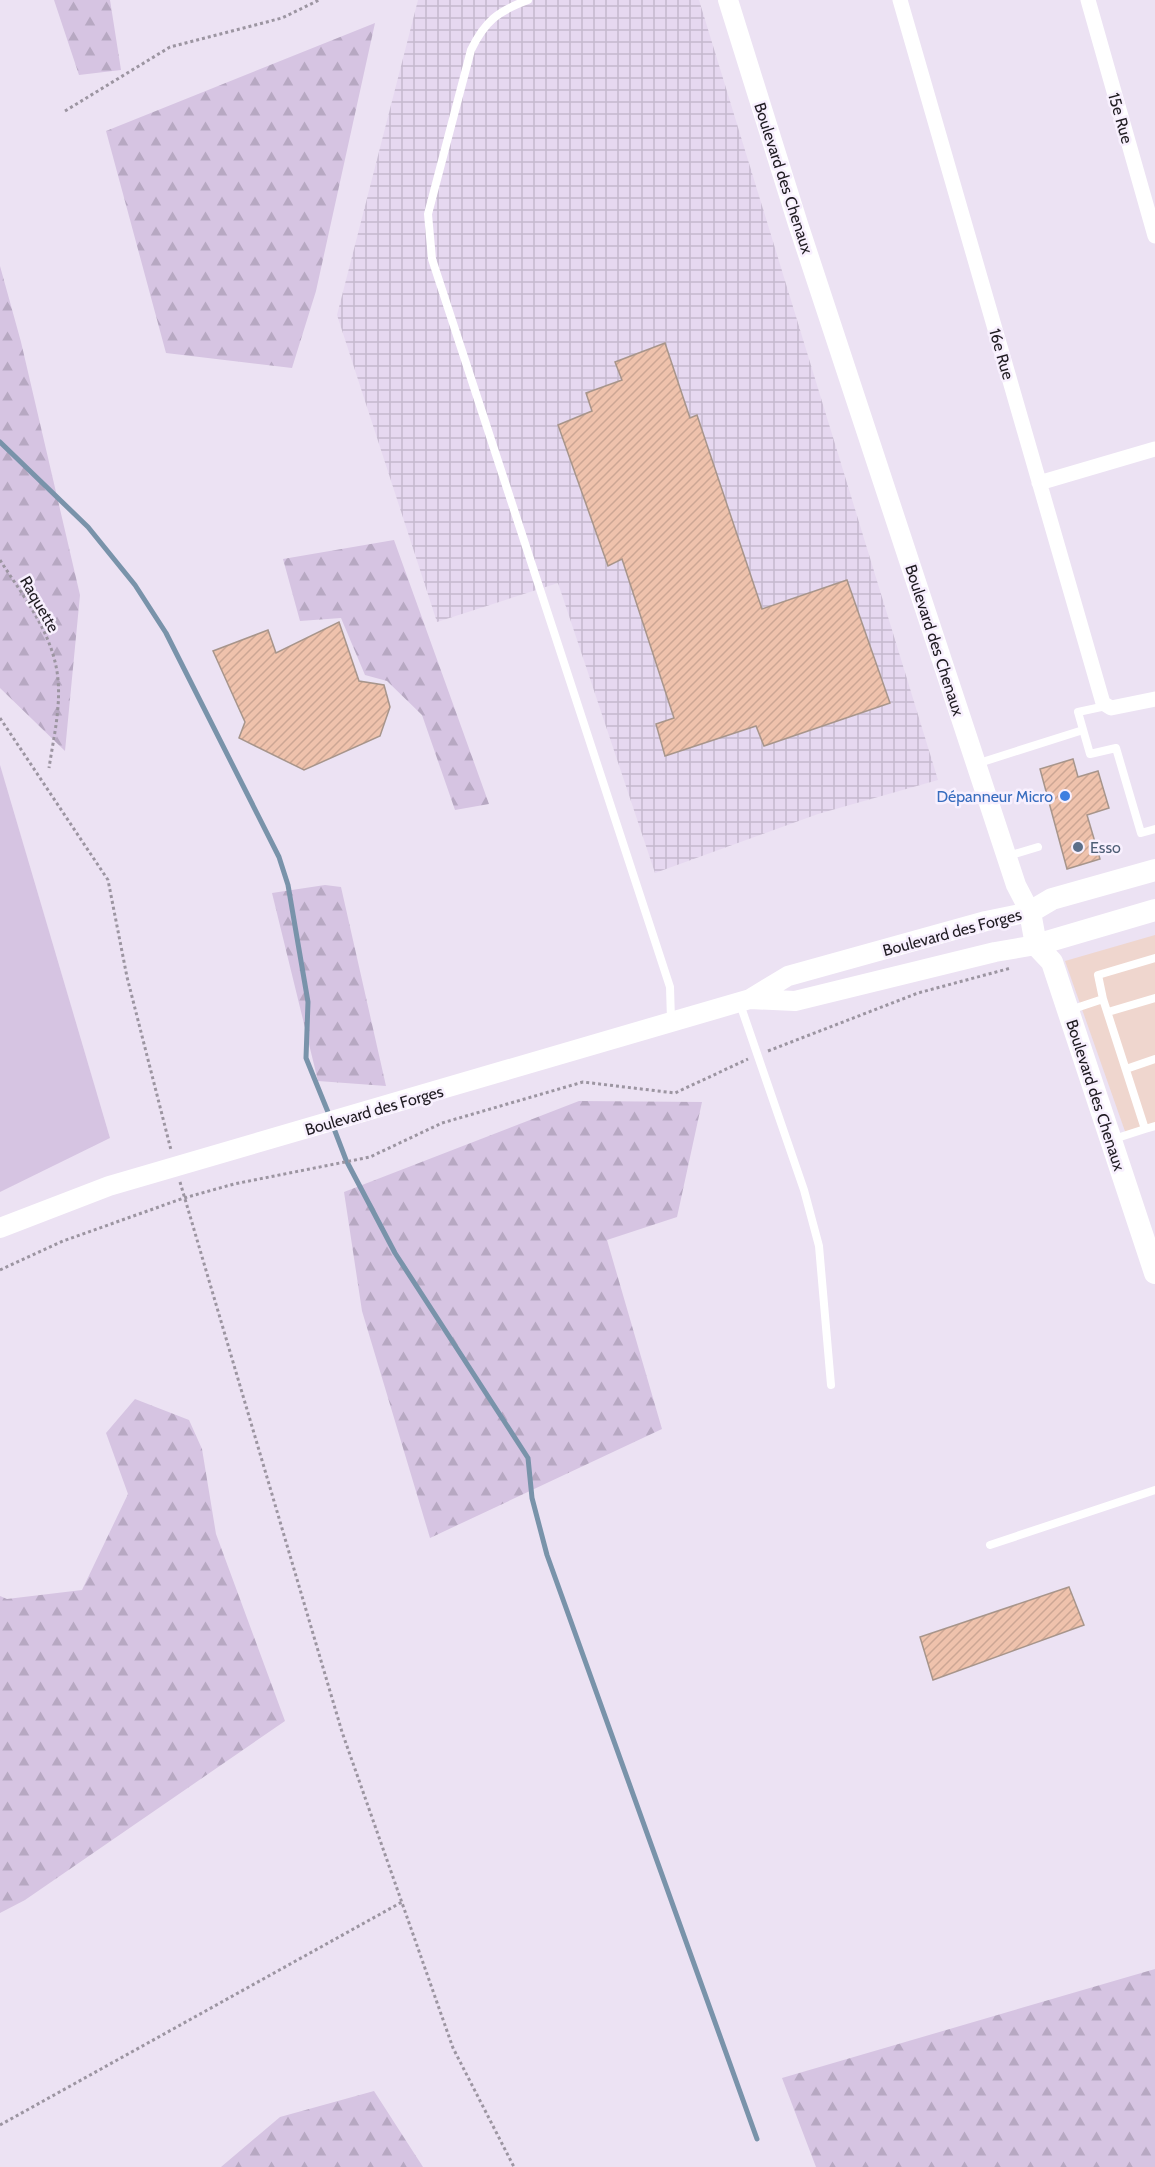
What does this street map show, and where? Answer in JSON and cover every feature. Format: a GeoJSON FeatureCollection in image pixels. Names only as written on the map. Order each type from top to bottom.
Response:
{"type":"FeatureCollection","features":[{"type":"Feature","properties":{"kind":"main road","name":"Boulevard des Forges"},"geometry":{"type":"LineString","coordinates":[[1030,912],[1052,899],[1155,870]]}},
{"type":"Feature","properties":{"kind":"main road","name":"Boulevard des Forges"},"geometry":{"type":"LineString","coordinates":[[1036,945],[1155,910]]}},
{"type":"Feature","properties":{"kind":"main road","name":"Boulevard des Chenaux"},"geometry":{"type":"LineString","coordinates":[[1030,912],[1036,945],[1053,962],[1155,1273]]}},
{"type":"Feature","properties":{"kind":"street","name":"Boulevard des Chenaux"},"geometry":{"type":"LineString","coordinates":[[728,0],[798,224],[1006,856],[1016,885],[1030,912]]}},
{"type":"Feature","properties":{"kind":"street","name":"16e Rue"},"geometry":{"type":"LineString","coordinates":[[900,0],[1102,700],[1106,706]]}},
{"type":"Feature","properties":{"kind":"street","name":"15e Rue"},"geometry":{"type":"LineString","coordinates":[[1088,0],[1155,236]]}},
{"type":"Feature","properties":{"kind":"street"},"geometry":{"type":"LineString","coordinates":[[1039,483],[1155,449]]}},
{"type":"Feature","properties":{"kind":"street"},"geometry":{"type":"LineString","coordinates":[[1106,706],[1114,707],[1155,699]]}},
{"type":"Feature","properties":{"kind":"street","name":"Boulevard des Forges"},"geometry":{"type":"LineString","coordinates":[[0,1228],[85,1194],[745,1001],[788,976],[986,921],[1030,912]]}},
{"type":"Feature","properties":{"kind":"street","name":"Boulevard des Forges"},"geometry":{"type":"LineString","coordinates":[[745,1001],[795,1001],[995,952],[1036,945]]}},
{"type":"Feature","properties":{"kind":"lane"},"geometry":{"type":"LineString","coordinates":[[528,0],[503,9],[480,30],[471,50],[428,214],[432,259],[670,987],[671,1022]]}},
{"type":"Feature","properties":{"kind":"lane"},"geometry":{"type":"LineString","coordinates":[[1106,706],[1078,712],[1090,754],[1116,748],[1141,833],[1155,829]]}},
{"type":"Feature","properties":{"kind":"lane"},"geometry":{"type":"LineString","coordinates":[[976,764],[1083,730]]}},
{"type":"Feature","properties":{"kind":"lane"},"geometry":{"type":"LineString","coordinates":[[1006,856],[1038,847]]}},
{"type":"Feature","properties":{"kind":"lane"},"geometry":{"type":"LineString","coordinates":[[1145,1129],[1098,975],[1155,958]]}},
{"type":"Feature","properties":{"kind":"lane"},"geometry":{"type":"LineString","coordinates":[[1108,1012],[1155,998]]}},
{"type":"Feature","properties":{"kind":"lane"},"geometry":{"type":"LineString","coordinates":[[1068,1010],[1104,999]]}},
{"type":"Feature","properties":{"kind":"lane"},"geometry":{"type":"LineString","coordinates":[[745,1001],[758,1055],[804,1190],[819,1246],[831,1385]]}},
{"type":"Feature","properties":{"kind":"lane"},"geometry":{"type":"LineString","coordinates":[[1126,1069],[1155,1059]]}},
{"type":"Feature","properties":{"kind":"lane"},"geometry":{"type":"LineString","coordinates":[[1111,1140],[1155,1126]]}},
{"type":"Feature","properties":{"kind":"lane"},"geometry":{"type":"LineString","coordinates":[[990,1545],[1155,1490]]}},
{"type":"Feature","properties":{"kind":"path"},"geometry":{"type":"LineString","coordinates":[[65,111],[170,47],[282,18],[319,0]]}},
{"type":"Feature","properties":{"kind":"path","name":"Raquette"},"geometry":{"type":"LineString","coordinates":[[0,560],[44,631],[56,667],[58,700],[50,768]]}},
{"type":"Feature","properties":{"kind":"path"},"geometry":{"type":"LineString","coordinates":[[0,718],[108,880],[127,977],[175,1167],[342,1732],[453,2048],[514,2167]]}},
{"type":"Feature","properties":{"kind":"path"},"geometry":{"type":"LineString","coordinates":[[0,1270],[63,1241],[184,1198],[234,1184],[370,1157],[442,1123],[583,1082],[675,1093],[758,1055],[918,993],[1008,970],[1036,945]]}},
{"type":"Feature","properties":{"kind":"path"},"geometry":{"type":"LineString","coordinates":[[0,2125],[402,1902]]}},
{"type":"Feature","properties":{"kind":"shaded area"},"geometry":{"type":"Polygon","coordinates":[[[418,0],[699,0],[938,780],[818,814],[655,873],[558,583],[437,622],[337,315],[418,0]]]}},
{"type":"Feature","properties":{"kind":"shaded area"},"geometry":{"type":"Polygon","coordinates":[[[1155,935],[1155,1129],[1127,1137],[1065,961],[1155,935]]]}},
{"type":"Feature","properties":{"kind":"green space"},"geometry":{"type":"Polygon","coordinates":[[[54,0],[110,0],[121,70],[79,75],[54,0]]]}},
{"type":"Feature","properties":{"kind":"green space"},"geometry":{"type":"Polygon","coordinates":[[[375,23],[316,291],[292,368],[166,353],[106,131],[375,23]]]}},
{"type":"Feature","properties":{"kind":"green space"},"geometry":{"type":"Polygon","coordinates":[[[0,266],[21,342],[80,595],[65,751],[0,688],[0,266]]]}},
{"type":"Feature","properties":{"kind":"green space"},"geometry":{"type":"Polygon","coordinates":[[[394,540],[489,804],[455,810],[422,715],[387,681],[365,675],[341,618],[300,621],[283,559],[394,540]]]}},
{"type":"Feature","properties":{"kind":"green space"},"geometry":{"type":"Polygon","coordinates":[[[0,765],[110,1138],[0,1192],[0,765]]]}},
{"type":"Feature","properties":{"kind":"green space"},"geometry":{"type":"Polygon","coordinates":[[[325,885],[341,887],[386,1086],[318,1081],[272,893],[325,885]]]}},
{"type":"Feature","properties":{"kind":"green space"},"geometry":{"type":"Polygon","coordinates":[[[579,1101],[702,1102],[677,1217],[607,1240],[662,1429],[430,1538],[362,1311],[344,1192],[579,1101]]]}},
{"type":"Feature","properties":{"kind":"green space"},"geometry":{"type":"Polygon","coordinates":[[[135,1399],[189,1420],[202,1449],[216,1534],[285,1721],[25,1900],[0,1913],[0,1596],[7,1599],[82,1590],[128,1494],[106,1433],[135,1399]]]}},
{"type":"Feature","properties":{"kind":"green space"},"geometry":{"type":"Polygon","coordinates":[[[1155,1969],[1155,2167],[816,2167],[782,2078],[1155,1969]]]}},
{"type":"Feature","properties":{"kind":"green space"},"geometry":{"type":"Polygon","coordinates":[[[374,2091],[423,2167],[221,2167],[280,2117],[374,2091]]]}},
{"type":"Feature","properties":{"kind":"building"},"geometry":{"type":"Polygon","coordinates":[[[665,343],[690,418],[697,415],[762,609],[847,580],[890,703],[764,746],[756,726],[665,756],[656,724],[674,718],[622,559],[608,566],[558,425],[592,411],[586,393],[622,380],[615,362],[665,343]]]}},
{"type":"Feature","properties":{"kind":"building"},"geometry":{"type":"Polygon","coordinates":[[[339,622],[359,681],[384,685],[390,707],[380,736],[304,770],[239,738],[245,722],[213,651],[268,630],[276,653],[339,622]]]}},
{"type":"Feature","properties":{"kind":"building"},"geometry":{"type":"Polygon","coordinates":[[[1073,759],[1078,777],[1098,771],[1109,808],[1087,815],[1100,859],[1067,869],[1040,769],[1073,759]]]}},
{"type":"Feature","properties":{"kind":"building"},"geometry":{"type":"Polygon","coordinates":[[[1069,1587],[1084,1625],[933,1680],[920,1637],[1069,1587]]]}},
{"type":"Feature","properties":{"kind":"waterway"},"geometry":{"type":"LineString","coordinates":[[0,442],[88,527],[135,585],[166,633],[279,857],[288,885],[308,1002],[306,1058],[330,1117]]}},
{"type":"Feature","properties":{"kind":"waterway"},"geometry":{"type":"LineString","coordinates":[[333,1126],[346,1160],[395,1253],[528,1458],[532,1498],[547,1555],[757,2139]]}},
{"type":"Feature","properties":{"kind":"place","name":"Dépanneur Micro"},"geometry":{"type":"Point","coordinates":[1065,796]}},
{"type":"Feature","properties":{"kind":"place","name":"Esso"},"geometry":{"type":"Point","coordinates":[1078,847]}}]}
